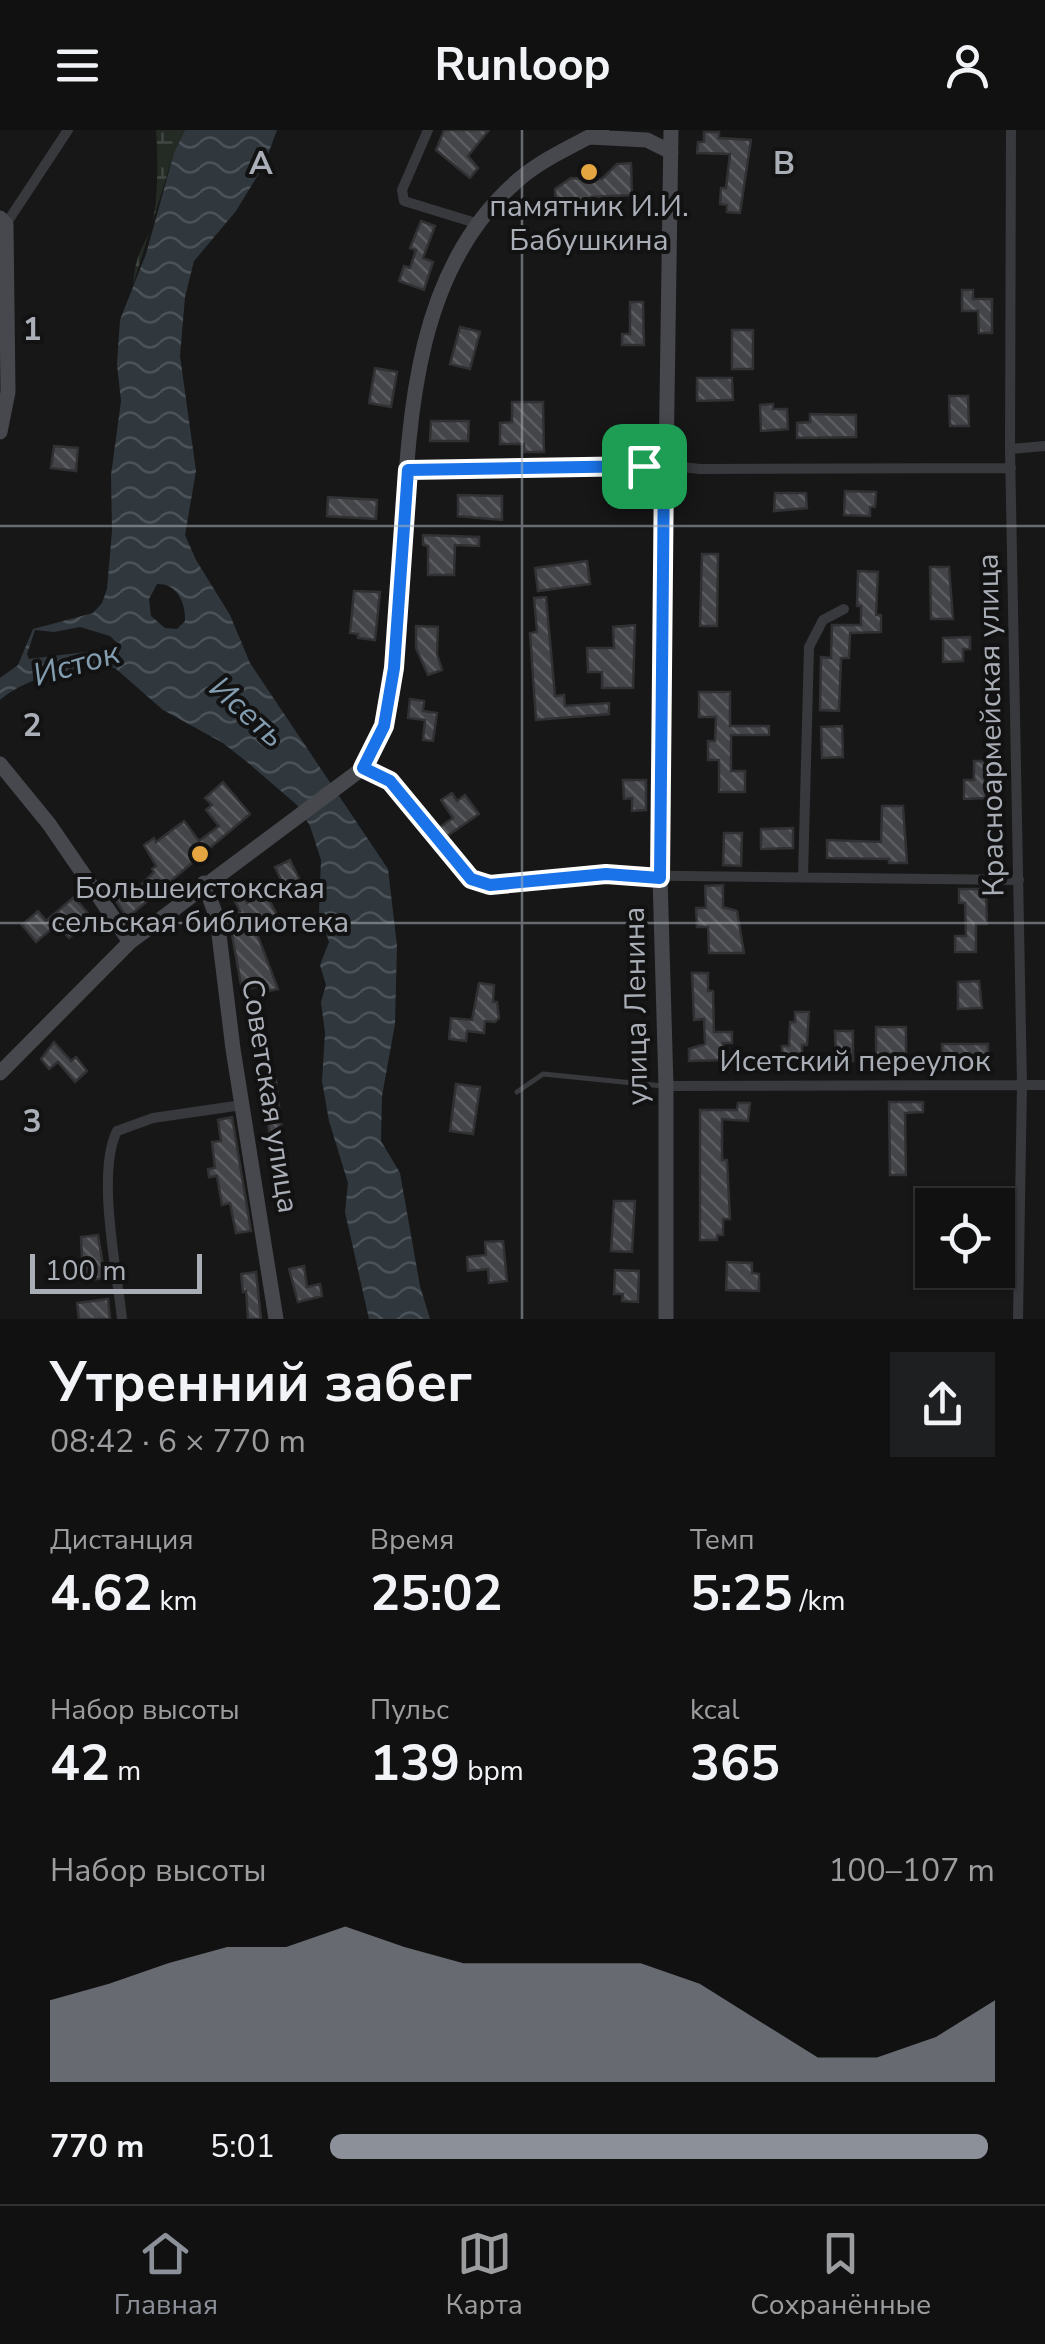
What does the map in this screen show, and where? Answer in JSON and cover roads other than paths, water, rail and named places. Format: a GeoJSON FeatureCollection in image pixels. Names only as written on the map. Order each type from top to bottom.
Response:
{"type":"FeatureCollection","features":[{"type":"Feature","properties":{"kind":"street"},"geometry":{"type":"LineString","coordinates":[[0,432],[8,392],[3,221],[68,130]]}},
{"type":"Feature","properties":{"kind":"street"},"geometry":{"type":"LineString","coordinates":[[428,130],[402,190],[404,202],[479,224]]}},
{"type":"Feature","properties":{"kind":"street","name":"улица Ленина"},"geometry":{"type":"LineString","coordinates":[[666,1319],[666,1086],[660,878],[670,130]]}},
{"type":"Feature","properties":{"kind":"street","name":"Красноармейская улица"},"geometry":{"type":"LineString","coordinates":[[1011,130],[1010,448],[1022,1085],[1018,1319]]}},
{"type":"Feature","properties":{"kind":"street"},"geometry":{"type":"LineString","coordinates":[[0,1073],[130,942],[358,771],[384,726],[394,668],[418,369],[429,324],[457,256],[479,224],[517,181],[595,134],[647,140],[671,152]]}},
{"type":"Feature","properties":{"kind":"street"},"geometry":{"type":"LineString","coordinates":[[1010,448],[1045,446]]}},
{"type":"Feature","properties":{"kind":"street"},"geometry":{"type":"LineString","coordinates":[[408,470],[664,466],[1011,468]]}},
{"type":"Feature","properties":{"kind":"street"},"geometry":{"type":"LineString","coordinates":[[802,877],[809,646],[824,620],[844,609]]}},
{"type":"Feature","properties":{"kind":"street"},"geometry":{"type":"LineString","coordinates":[[0,764],[49,824],[130,942]]}},
{"type":"Feature","properties":{"kind":"street"},"geometry":{"type":"LineString","coordinates":[[358,771],[390,781],[471,879],[490,885],[606,874],[660,878],[1018,880]]}},
{"type":"Feature","properties":{"kind":"street","name":"Советская улица"},"geometry":{"type":"LineString","coordinates":[[204,884],[217,918],[276,1319]]}},
{"type":"Feature","properties":{"kind":"street","name":"Исетский переулок"},"geometry":{"type":"LineString","coordinates":[[666,1086],[1045,1085]]}},
{"type":"Feature","properties":{"kind":"street"},"geometry":{"type":"LineString","coordinates":[[122,1319],[107,1173],[109,1148],[117,1131],[153,1118],[242,1105]]}},
{"type":"Feature","properties":{"kind":"lane"},"geometry":{"type":"LineString","coordinates":[[518,1092],[543,1074],[666,1086]]}},
{"type":"Feature","properties":{"kind":"water"},"geometry":{"type":"Polygon","coordinates":[[[185,130],[277,130],[264,165],[236,211],[194,261],[185,297],[180,356],[196,471],[185,535],[230,615],[250,663],[388,869],[397,946],[395,1024],[382,1096],[381,1141],[400,1173],[420,1286],[430,1319],[369,1319],[345,1212],[348,1183],[329,1121],[322,1081],[325,1033],[321,1002],[326,985],[320,965],[329,942],[319,912],[321,860],[310,826],[297,805],[223,743],[163,710],[115,668],[54,674],[25,684],[0,700],[0,678],[18,665],[33,629],[93,613],[107,589],[111,475],[121,401],[117,364],[120,320],[146,254],[174,153],[185,130]],[[157,584],[149,599],[151,616],[165,628],[177,629],[185,621],[182,601],[170,587],[157,584]],[[80,627],[54,632],[35,630],[29,659],[117,648],[110,636],[80,627]]]}},
{"type":"Feature","properties":{"kind":"place","name":"памятник И.И. Бабушкина"},"geometry":{"type":"Point","coordinates":[589,172]}},
{"type":"Feature","properties":{"kind":"place","name":"Большеистокская сельская библиотека"},"geometry":{"type":"Point","coordinates":[200,854]}},
{"type":"Feature","properties":{"kind":"water label","name":"Исток"},"geometry":{"type":"Point","coordinates":[76,664]}},
{"type":"Feature","properties":{"kind":"water label","name":"Исеть"},"geometry":{"type":"Point","coordinates":[247,712]}}]}
